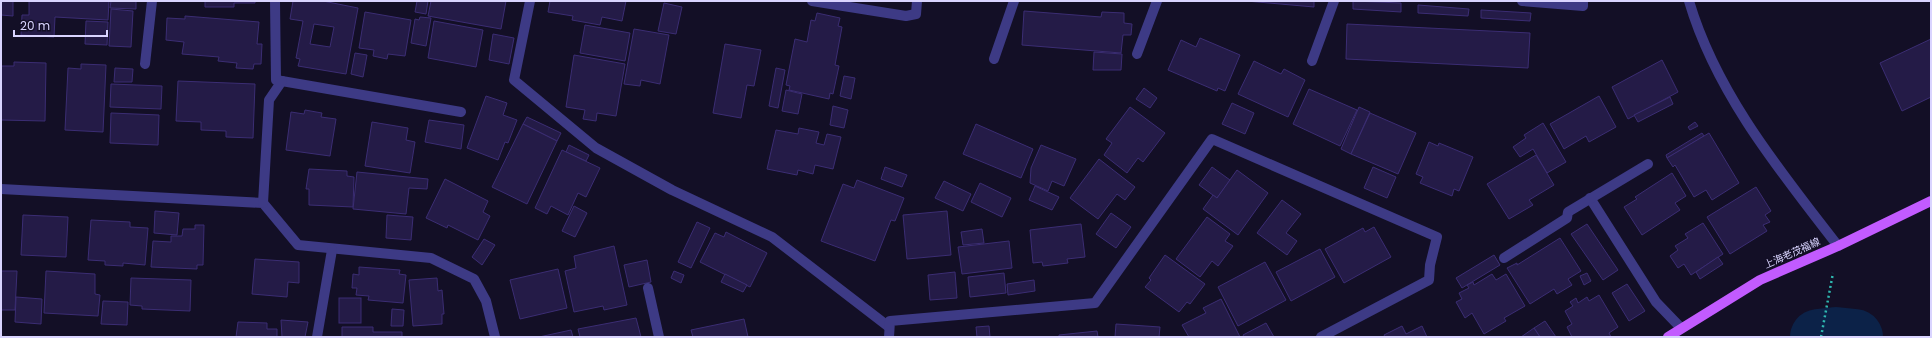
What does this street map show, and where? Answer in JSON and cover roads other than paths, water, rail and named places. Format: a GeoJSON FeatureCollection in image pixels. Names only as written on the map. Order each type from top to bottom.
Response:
{"type":"FeatureCollection","features":[{"type":"Feature","properties":{"kind":"main road","name":"上海老茂福線"},"geometry":{"type":"LineString","coordinates":[[1668,337],[1760,280],[1838,246],[1931,201]]}},
{"type":"Feature","properties":{"kind":"street"},"geometry":{"type":"LineString","coordinates":[[145,64],[152,1]]}},
{"type":"Feature","properties":{"kind":"street"},"geometry":{"type":"LineString","coordinates":[[275,1],[276,80],[461,112]]}},
{"type":"Feature","properties":{"kind":"street"},"geometry":{"type":"LineString","coordinates":[[530,1],[514,80],[596,148],[672,190],[772,237],[889,332]]}},
{"type":"Feature","properties":{"kind":"street"},"geometry":{"type":"LineString","coordinates":[[812,1],[906,16],[916,14],[917,1]]}},
{"type":"Feature","properties":{"kind":"street"},"geometry":{"type":"LineString","coordinates":[[994,58],[1014,1]]}},
{"type":"Feature","properties":{"kind":"street"},"geometry":{"type":"LineString","coordinates":[[1137,54],[1157,1]]}},
{"type":"Feature","properties":{"kind":"street"},"geometry":{"type":"LineString","coordinates":[[1312,61],[1334,1]]}},
{"type":"Feature","properties":{"kind":"street"},"geometry":{"type":"LineString","coordinates":[[1522,1],[1583,6],[1583,1]]}},
{"type":"Feature","properties":{"kind":"street"},"geometry":{"type":"LineString","coordinates":[[1689,1],[1713,62],[1737,106],[1777,167],[1838,246]]}},
{"type":"Feature","properties":{"kind":"street"},"geometry":{"type":"LineString","coordinates":[[282,81],[269,100],[263,203],[298,246],[430,258],[474,280],[486,301],[495,337]]}},
{"type":"Feature","properties":{"kind":"street"},"geometry":{"type":"LineString","coordinates":[[889,332],[890,321],[1095,303],[1212,139],[1437,237],[1430,264],[1429,280],[1322,337]]}},
{"type":"Feature","properties":{"kind":"street"},"geometry":{"type":"LineString","coordinates":[[1504,258],[1567,218],[1568,212],[1648,164]]}},
{"type":"Feature","properties":{"kind":"street"},"geometry":{"type":"LineString","coordinates":[[1,189],[263,203]]}},
{"type":"Feature","properties":{"kind":"street"},"geometry":{"type":"LineString","coordinates":[[1590,198],[1656,302],[1681,328]]}},
{"type":"Feature","properties":{"kind":"street"},"geometry":{"type":"LineString","coordinates":[[317,337],[332,250]]}},
{"type":"Feature","properties":{"kind":"street"},"geometry":{"type":"LineString","coordinates":[[648,288],[658,337]]}},
{"type":"Feature","properties":{"kind":"waterway"},"geometry":{"type":"LineString","coordinates":[[1818,337],[1836,335],[1855,337]]}}]}
